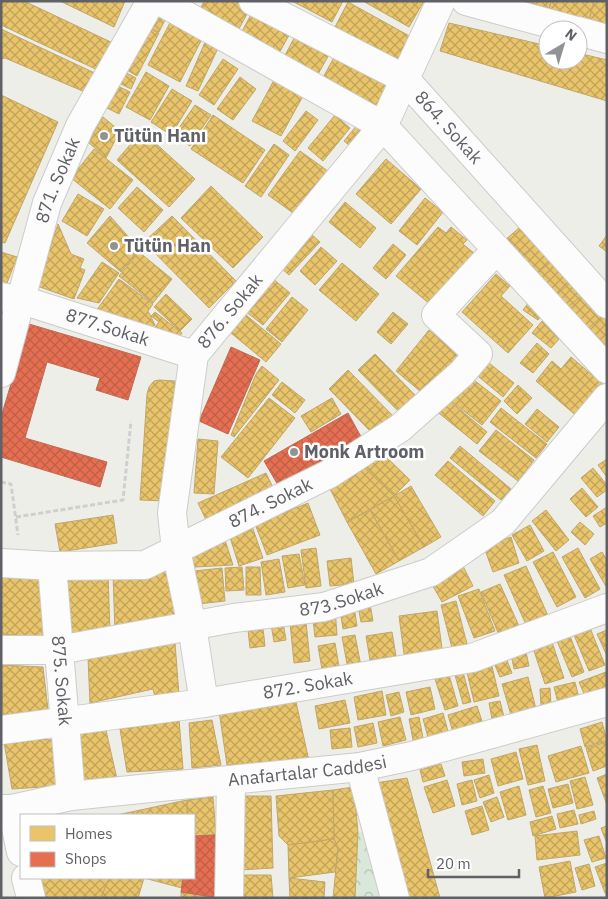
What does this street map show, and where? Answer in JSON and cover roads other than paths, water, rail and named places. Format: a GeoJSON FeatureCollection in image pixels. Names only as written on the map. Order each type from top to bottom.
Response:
{"type":"FeatureCollection","features":[{"type":"Feature","properties":{"kind":"street","name":"871. Sokak"},"geometry":{"type":"LineString","coordinates":[[1,374],[12,298],[47,203],[76,135],[151,1]]}},
{"type":"Feature","properties":{"kind":"street"},"geometry":{"type":"LineString","coordinates":[[160,1],[384,126],[607,369]]}},
{"type":"Feature","properties":{"kind":"street","name":"864. Sokak"},"geometry":{"type":"LineString","coordinates":[[253,1],[406,79],[607,304]]}},
{"type":"Feature","properties":{"kind":"street","name":"876. Sokak"},"geometry":{"type":"LineString","coordinates":[[204,703],[192,626],[176,550],[172,513],[194,355],[384,126],[441,1]]}},
{"type":"Feature","properties":{"kind":"street"},"geometry":{"type":"LineString","coordinates":[[466,1],[538,21]]}},
{"type":"Feature","properties":{"kind":"street"},"geometry":{"type":"LineString","coordinates":[[588,34],[607,39]]}},
{"type":"Feature","properties":{"kind":"street","name":"874. Sokak"},"geometry":{"type":"LineString","coordinates":[[12,563],[52,566],[145,566],[329,474],[400,428],[462,373],[478,354],[436,315],[496,250]]}},
{"type":"Feature","properties":{"kind":"street","name":"877.Sokak"},"geometry":{"type":"LineString","coordinates":[[12,298],[194,355]]}},
{"type":"Feature","properties":{"kind":"street"},"geometry":{"type":"LineString","coordinates":[[607,398],[596,412],[607,429]]}},
{"type":"Feature","properties":{"kind":"street","name":"873.Sokak"},"geometry":{"type":"LineString","coordinates":[[1,650],[59,650],[234,618],[324,608],[431,572],[503,522],[607,398]]}},
{"type":"Feature","properties":{"kind":"street","name":"875. Sokak"},"geometry":{"type":"LineString","coordinates":[[52,566],[71,796]]}},
{"type":"Feature","properties":{"kind":"street","name":"872. Sokak"},"geometry":{"type":"LineString","coordinates":[[1,730],[204,703],[472,658],[607,608]]}},
{"type":"Feature","properties":{"kind":"street","name":"Anafartalar Caddesi"},"geometry":{"type":"LineString","coordinates":[[7,809],[71,796],[360,767],[412,756],[607,702]]}},
{"type":"Feature","properties":{"kind":"street"},"geometry":{"type":"LineString","coordinates":[[360,767],[394,898]]}},
{"type":"Feature","properties":{"kind":"street"},"geometry":{"type":"LineString","coordinates":[[229,898],[231,780]]}},
{"type":"Feature","properties":{"kind":"street"},"geometry":{"type":"LineString","coordinates":[[7,809],[20,849]]}},
{"type":"Feature","properties":{"kind":"street"},"geometry":{"type":"LineString","coordinates":[[26,879],[31,898]]}},
{"type":"Feature","properties":{"kind":"place","name":"Tütün Hanı"},"geometry":{"type":"Point","coordinates":[104,136]}},
{"type":"Feature","properties":{"kind":"place","name":"Tütün Han"},"geometry":{"type":"Point","coordinates":[114,246]}},
{"type":"Feature","properties":{"kind":"place","name":"Monk Artroom"},"geometry":{"type":"Point","coordinates":[294,452]}}]}
